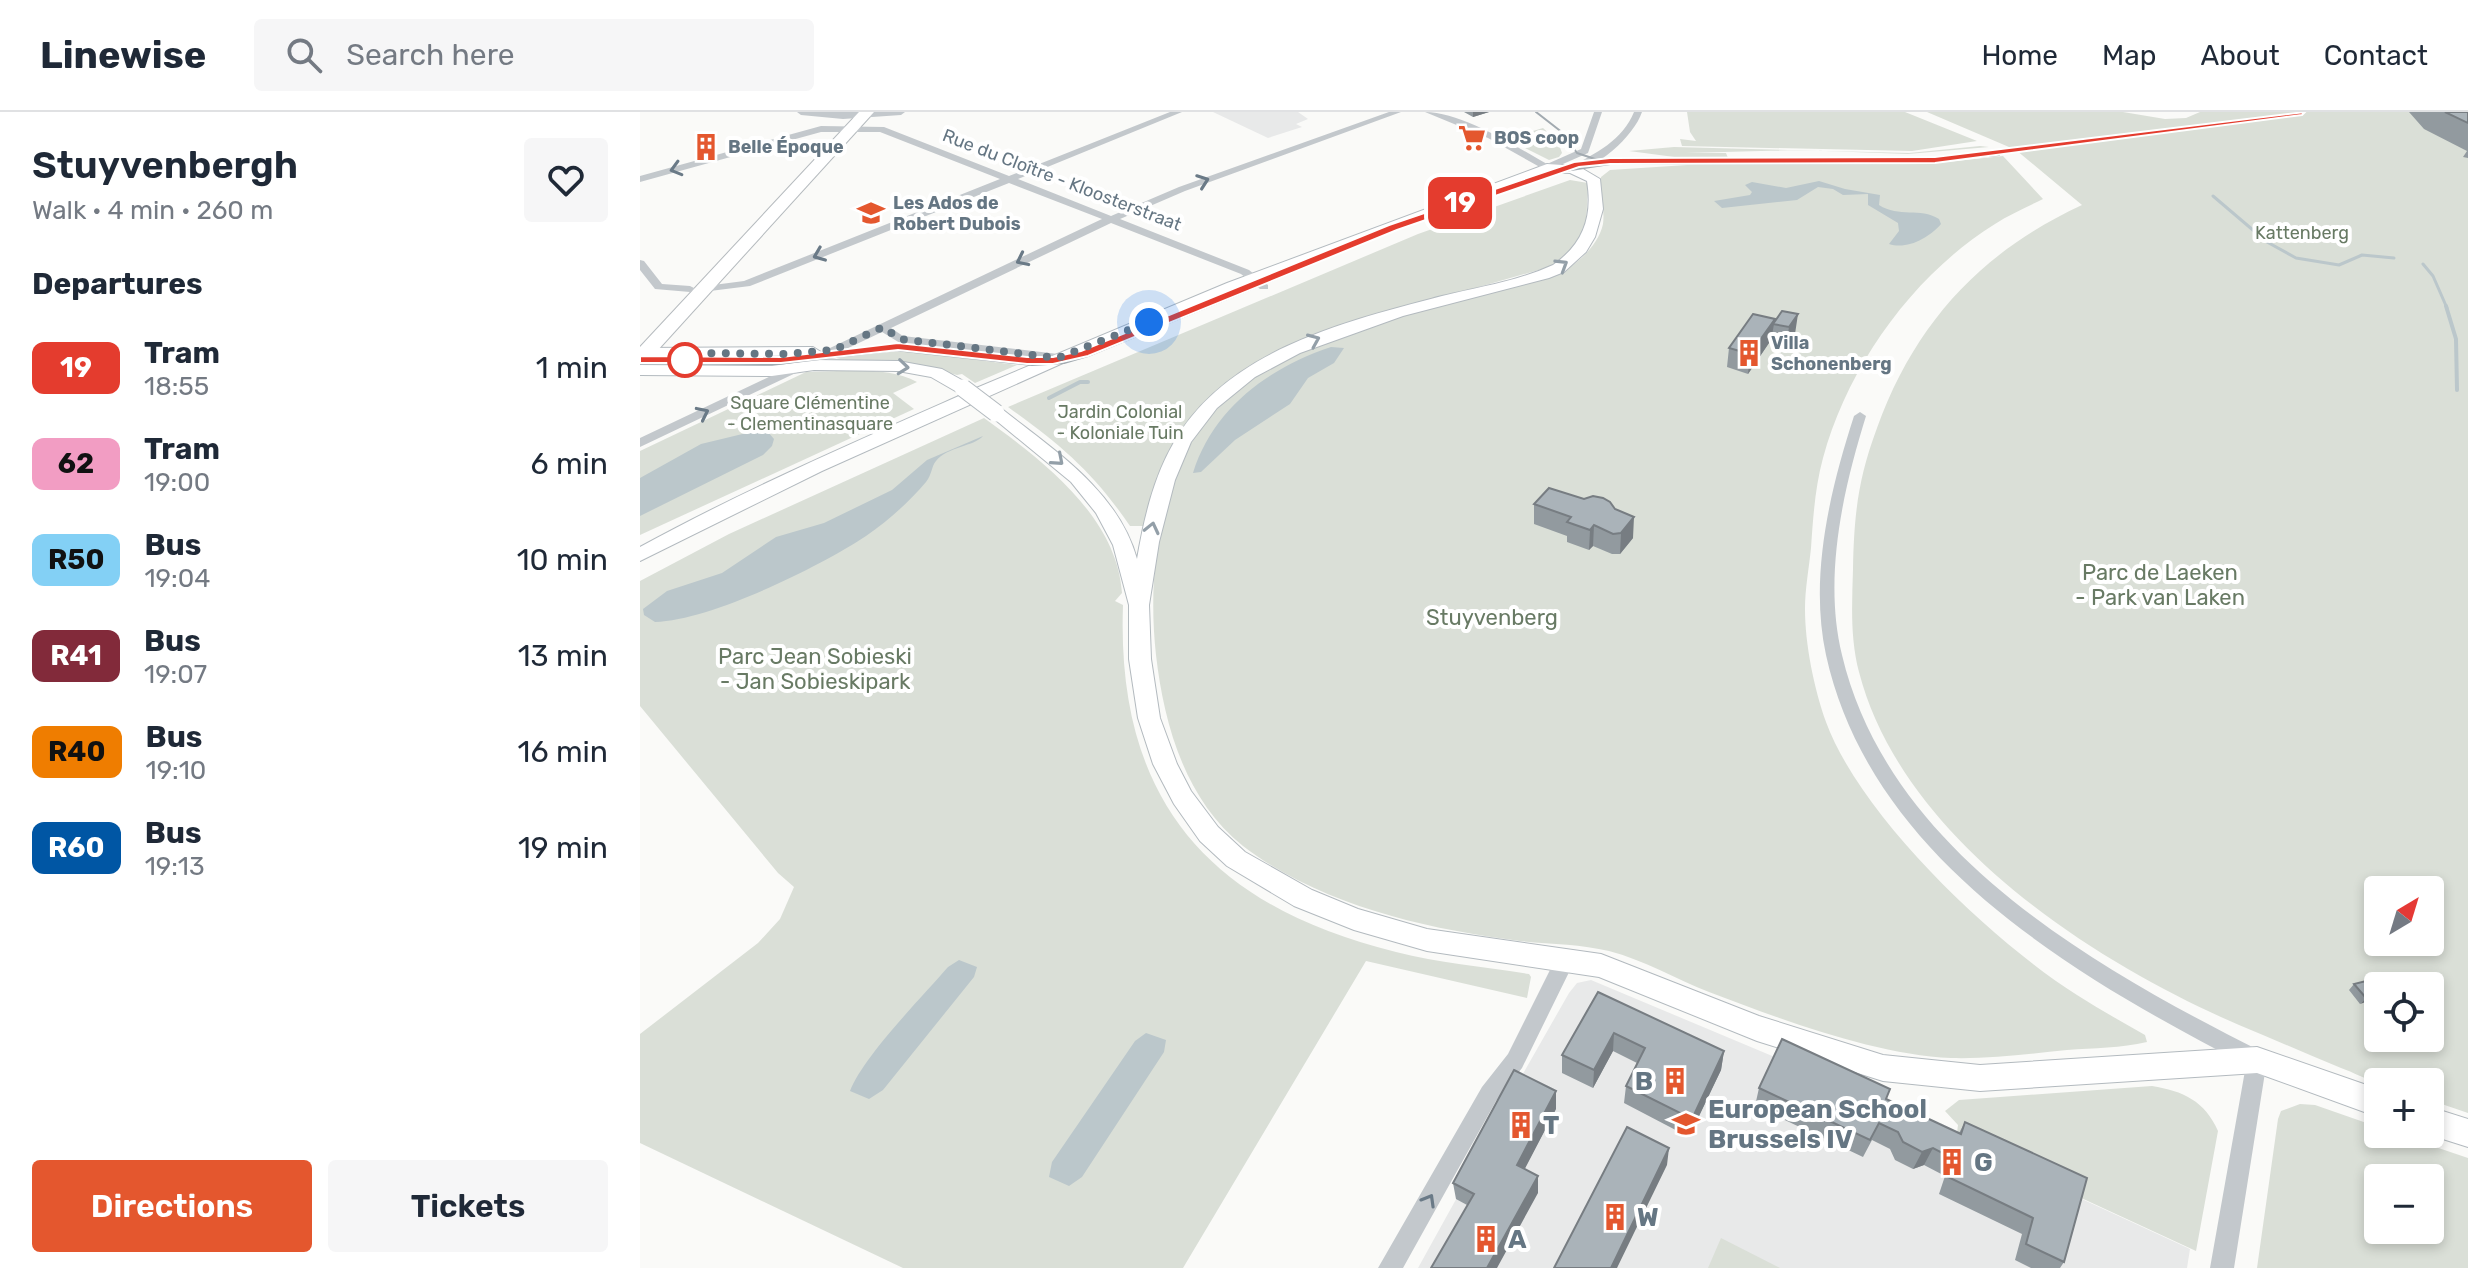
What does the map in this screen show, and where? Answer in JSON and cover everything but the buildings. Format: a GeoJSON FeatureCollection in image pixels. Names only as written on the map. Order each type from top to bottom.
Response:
{"type":"FeatureCollection","features":[{"type":"Feature","properties":{"kind":"main road"},"geometry":{"type":"LineString","coordinates":[[641,355],[696,289],[854,119]]}},
{"type":"Feature","properties":{"kind":"street"},"geometry":{"type":"LineString","coordinates":[[801,112],[854,119]]}},
{"type":"Feature","properties":{"kind":"street"},"geometry":{"type":"LineString","coordinates":[[640,263],[659,287],[696,289],[746,284],[1178,112]]}},
{"type":"Feature","properties":{"kind":"street"},"geometry":{"type":"LineString","coordinates":[[640,443],[1111,219],[1182,189],[1397,112]]}},
{"type":"Feature","properties":{"kind":"street"},"geometry":{"type":"LineString","coordinates":[[1429,112],[1491,136],[1547,168]]}},
{"type":"Feature","properties":{"kind":"street"},"geometry":{"type":"LineString","coordinates":[[640,179],[854,119],[896,113]]}},
{"type":"Feature","properties":{"kind":"street"},"geometry":{"type":"LineString","coordinates":[[881,129],[878,123],[896,113]]}},
{"type":"Feature","properties":{"kind":"street"},"geometry":{"type":"LineString","coordinates":[[640,549],[1058,358],[1390,236],[1575,162],[1590,141],[1598,114],[1607,123]]}},
{"type":"Feature","properties":{"kind":"street"},"geometry":{"type":"LineString","coordinates":[[640,558],[1377,230],[1547,168],[1591,160],[1603,152],[1637,115]]}},
{"type":"Feature","properties":{"kind":"street"},"geometry":{"type":"LineString","coordinates":[[1619,124],[1637,115]]}},
{"type":"Feature","properties":{"kind":"street","name":"Rue du Cloître - Kloosterstraat"},"geometry":{"type":"LineString","coordinates":[[854,119],[1245,272],[1259,283]]}},
{"type":"Feature","properties":{"kind":"street"},"geometry":{"type":"LineString","coordinates":[[1575,162],[1594,180],[1595,216],[1587,241],[1564,266],[1537,277],[1356,324],[1321,337],[1260,369],[1209,409],[1183,440],[1150,533],[1139,605],[1141,673],[1156,742],[1182,797],[1202,826],[1236,859],[1303,898],[1381,928],[1452,946],[1565,960],[1610,969],[1819,1050],[1883,1068],[1951,1077],[2009,1077],[2167,1063],[2257,1060]]}},
{"type":"Feature","properties":{"kind":"street"},"geometry":{"type":"LineString","coordinates":[[883,327],[900,339],[1058,358]]}},
{"type":"Feature","properties":{"kind":"street"},"geometry":{"type":"LineString","coordinates":[[641,355],[785,354],[834,350]]}},
{"type":"Feature","properties":{"kind":"street"},"geometry":{"type":"LineString","coordinates":[[641,355],[772,371],[801,366],[886,365],[936,373],[963,388],[1063,463],[1091,493],[1123,545],[1139,605]]}},
{"type":"Feature","properties":{"kind":"street"},"geometry":{"type":"LineString","coordinates":[[1860,416],[1846,459],[1836,513],[1830,621],[1834,653],[1852,712],[1889,779],[1927,829],[1977,880],[2066,953],[2167,1015],[2257,1060],[2364,1098]]}},
{"type":"Feature","properties":{"kind":"street"},"geometry":{"type":"LineString","coordinates":[[640,558],[705,518]]}},
{"type":"Feature","properties":{"kind":"street"},"geometry":{"type":"LineString","coordinates":[[1390,1268],[1489,1094],[1515,1061],[1565,960]]}},
{"type":"Feature","properties":{"kind":"street"},"geometry":{"type":"LineString","coordinates":[[2222,1268],[2257,1060]]}},
{"type":"Feature","properties":{"kind":"street"},"geometry":{"type":"LineString","coordinates":[[2444,1125],[2468,1133]]}},
{"type":"Feature","properties":{"kind":"shaded area"},"geometry":{"type":"Polygon","coordinates":[[[1213,112],[1298,112],[1308,119],[1296,124],[1302,127],[1268,138],[1213,112]]]}},
{"type":"Feature","properties":{"kind":"shaded area"},"geometry":{"type":"Polygon","coordinates":[[[1819,181],[1880,195],[1879,205],[1887,209],[1932,215],[1941,224],[1917,242],[1896,245],[1889,244],[1899,231],[1898,223],[1868,205],[1868,194],[1843,195],[1833,189],[1818,187],[1797,200],[1722,208],[1714,201],[1750,195],[1752,192],[1745,185],[1752,182],[1786,188],[1819,181]]]}},
{"type":"Feature","properties":{"kind":"shaded area"},"geometry":{"type":"Polygon","coordinates":[[[1331,347],[1344,348],[1334,363],[1308,378],[1290,404],[1235,440],[1201,472],[1193,473],[1214,429],[1246,394],[1286,367],[1331,347]]]}},
{"type":"Feature","properties":{"kind":"shaded area"},"geometry":{"type":"Polygon","coordinates":[[[759,430],[768,432],[774,439],[763,455],[640,516],[640,478],[701,444],[759,430]]]}},
{"type":"Feature","properties":{"kind":"shaded area"},"geometry":{"type":"Polygon","coordinates":[[[983,436],[941,456],[934,463],[926,482],[898,511],[866,536],[821,562],[764,590],[705,612],[655,622],[644,615],[643,609],[667,591],[722,573],[776,537],[824,523],[892,490],[927,460],[983,436]]]}},
{"type":"Feature","properties":{"kind":"shaded area"},"geometry":{"type":"Polygon","coordinates":[[[959,960],[977,967],[974,977],[883,1090],[869,1099],[850,1091],[867,1062],[894,1028],[948,967],[959,960]]]}},
{"type":"Feature","properties":{"kind":"shaded area","name":"European School Brussels IV"},"geometry":{"type":"Polygon","coordinates":[[[1591,980],[1777,1058],[2190,1249],[2187,1268],[1418,1268],[1475,1165],[1484,1142],[1569,993],[1577,983],[1591,980]]]}},
{"type":"Feature","properties":{"kind":"shaded area"},"geometry":{"type":"Polygon","coordinates":[[[1146,1033],[1166,1040],[1164,1052],[1082,1177],[1069,1186],[1049,1177],[1052,1162],[1135,1041],[1146,1033]]]}},
{"type":"Feature","properties":{"kind":"green space"},"geometry":{"type":"Polygon","coordinates":[[[1687,112],[1905,112],[1977,141],[1912,151],[1682,146],[1680,139],[1696,141],[1690,132],[1687,112]]]}},
{"type":"Feature","properties":{"kind":"green space","name":"Parc de Laeken - Park van Laken"},"geometry":{"type":"Polygon","coordinates":[[[1927,112],[2123,112],[2165,119],[2186,118],[2200,112],[2468,112],[2468,1113],[2444,1105],[2444,1068],[2364,1068],[2364,1077],[2182,999],[2124,967],[2010,887],[1959,840],[1916,788],[1882,732],[1859,672],[1852,620],[1856,514],[1865,464],[1877,428],[1911,355],[1956,295],[2013,245],[2082,205],[2016,150],[1927,112]]]}},
{"type":"Feature","properties":{"kind":"green space"},"geometry":{"type":"Polygon","coordinates":[[[1543,128],[1558,142],[1562,153],[1559,157],[1549,160],[1507,139],[1543,128]]]}},
{"type":"Feature","properties":{"kind":"green space"},"geometry":{"type":"Polygon","coordinates":[[[1674,147],[1795,150],[1686,153],[1726,153],[1728,158],[1682,158],[1629,151],[1674,147]]]}},
{"type":"Feature","properties":{"kind":"green space"},"geometry":{"type":"Polygon","coordinates":[[[1989,147],[1908,154],[1813,151],[1909,153],[1989,147]]]}},
{"type":"Feature","properties":{"kind":"green space","name":"Stuyvenberg"},"geometry":{"type":"Polygon","coordinates":[[[2003,156],[2043,199],[2001,220],[1965,245],[1911,296],[1867,357],[1834,424],[1820,469],[1815,503],[1805,601],[1808,651],[1826,722],[1843,759],[1898,836],[1969,910],[2007,943],[2077,995],[2145,1035],[2147,1042],[1980,1058],[1922,1055],[1860,1043],[1766,1013],[1609,951],[1447,929],[1339,899],[1273,867],[1223,827],[1192,784],[1172,734],[1160,681],[1153,613],[1157,548],[1166,506],[1190,445],[1216,409],[1249,381],[1287,358],[1330,339],[1375,323],[1563,272],[1585,255],[1600,232],[1603,224],[1601,177],[1610,170],[1687,165],[1927,164],[2003,156]]]}},
{"type":"Feature","properties":{"kind":"green space","name":"Jardin Colonial - Koloniale Tuin"},"geometry":{"type":"Polygon","coordinates":[[[1570,180],[1588,183],[1586,220],[1576,244],[1556,265],[1318,333],[1287,347],[1199,409],[1179,435],[1165,464],[1143,526],[1130,526],[1075,460],[1008,407],[1418,234],[1570,180]]]}},
{"type":"Feature","properties":{"kind":"green space"},"geometry":{"type":"Polygon","coordinates":[[[907,351],[1017,365],[975,383],[962,374],[911,363],[828,361],[857,354],[907,351]]]}},
{"type":"Feature","properties":{"kind":"green space","name":"Square Clémentine - Clementinasquare"},"geometry":{"type":"Polygon","coordinates":[[[863,371],[905,377],[917,382],[893,393],[914,409],[640,535],[640,451],[806,372],[863,371]]]}},
{"type":"Feature","properties":{"kind":"green space","name":"Parc Jean Sobieski - Jan Sobieskipark"},"geometry":{"type":"Polygon","coordinates":[[[984,418],[1051,471],[1091,515],[1106,539],[1117,565],[1122,593],[1115,601],[1123,605],[1125,674],[1136,735],[1157,788],[1187,834],[1226,873],[1273,906],[1330,932],[1412,956],[1529,974],[1531,977],[1527,998],[1366,961],[1183,1268],[903,1268],[640,1143],[640,1034],[758,943],[780,919],[794,887],[778,873],[640,706],[640,581],[729,534],[984,418]]]}},
{"type":"Feature","properties":{"kind":"green space"},"geometry":{"type":"Polygon","coordinates":[[[2152,1086],[2192,1099],[2207,1112],[2218,1131],[2196,1251],[1956,1140],[1958,1125],[1945,1111],[1959,1100],[2152,1086]]]}},
{"type":"Feature","properties":{"kind":"green space"},"geometry":{"type":"Polygon","coordinates":[[[2300,1104],[2315,1105],[2364,1122],[2364,1148],[2438,1148],[2468,1158],[2468,1268],[2257,1268],[2281,1111],[2300,1104]]]}},
{"type":"Feature","properties":{"kind":"green space"},"geometry":{"type":"Polygon","coordinates":[[[1721,1238],[1780,1268],[1708,1268],[1721,1238]]]}},
{"type":"Feature","properties":{"kind":"waterway"},"geometry":{"type":"LineString","coordinates":[[2213,196],[2267,242],[2296,258],[2339,265],[2362,255],[2394,258]]}},
{"type":"Feature","properties":{"kind":"waterway"},"geometry":{"type":"LineString","coordinates":[[2423,264],[2433,276],[2447,308]]}},
{"type":"Feature","properties":{"kind":"waterway"},"geometry":{"type":"LineString","coordinates":[[2446,306],[2456,339],[2457,390]]}},
{"type":"Feature","properties":{"kind":"waterway"},"geometry":{"type":"LineString","coordinates":[[1049,398],[1080,382],[1088,382]]}},
{"type":"Feature","properties":{"kind":"tram line"},"geometry":{"type":"LineString","coordinates":[[1536,112],[1563,133],[1577,153],[1601,161]]}},
{"type":"Feature","properties":{"kind":"tram line","name":"19"},"geometry":{"type":"LineString","coordinates":[[640,359],[781,360],[898,347],[940,349],[1027,361],[1053,360],[1084,353],[1393,227],[1577,164],[1610,161],[1935,160],[2302,112]]}},
{"type":"Feature","properties":{"kind":"tram line"},"geometry":{"type":"LineString","coordinates":[[640,363],[778,364],[895,350],[1032,365],[1064,363],[1088,356],[1397,229],[1558,172],[1610,164],[1907,163],[1999,155]]}},
{"type":"Feature","properties":{"kind":"place","name":"BOS coop"},"geometry":{"type":"Point","coordinates":[1472,138]}},
{"type":"Feature","properties":{"kind":"place","name":"Belle Époque"},"geometry":{"type":"Point","coordinates":[706,147]}},
{"type":"Feature","properties":{"kind":"place","name":"Les Ados de Robert Dubois"},"geometry":{"type":"Point","coordinates":[871,213]}},
{"type":"Feature","properties":{"kind":"place","name":"Villa Schonenberg"},"geometry":{"type":"Point","coordinates":[1749,353]}},
{"type":"Feature","properties":{"kind":"place","name":"B"},"geometry":{"type":"Point","coordinates":[1675,1081]}},
{"type":"Feature","properties":{"kind":"place","name":"European School Brussels IV"},"geometry":{"type":"Point","coordinates":[1686,1124]}},
{"type":"Feature","properties":{"kind":"place","name":"T"},"geometry":{"type":"Point","coordinates":[1521,1125]}},
{"type":"Feature","properties":{"kind":"place","name":"G"},"geometry":{"type":"Point","coordinates":[1952,1162]}},
{"type":"Feature","properties":{"kind":"place","name":"W"},"geometry":{"type":"Point","coordinates":[1615,1217]}},
{"type":"Feature","properties":{"kind":"place","name":"A"},"geometry":{"type":"Point","coordinates":[1486,1239]}},
{"type":"Feature","properties":{"kind":"route"},"geometry":{"type":"LineString","coordinates":[[685,360],[694,353],[785,354],[834,350],[883,327],[900,339],[1058,358],[1149,322]]}},
{"type":"Feature","properties":{"kind":"park label","name":"Kattenberg"},"geometry":{"type":"Point","coordinates":[2302,233]}}]}
